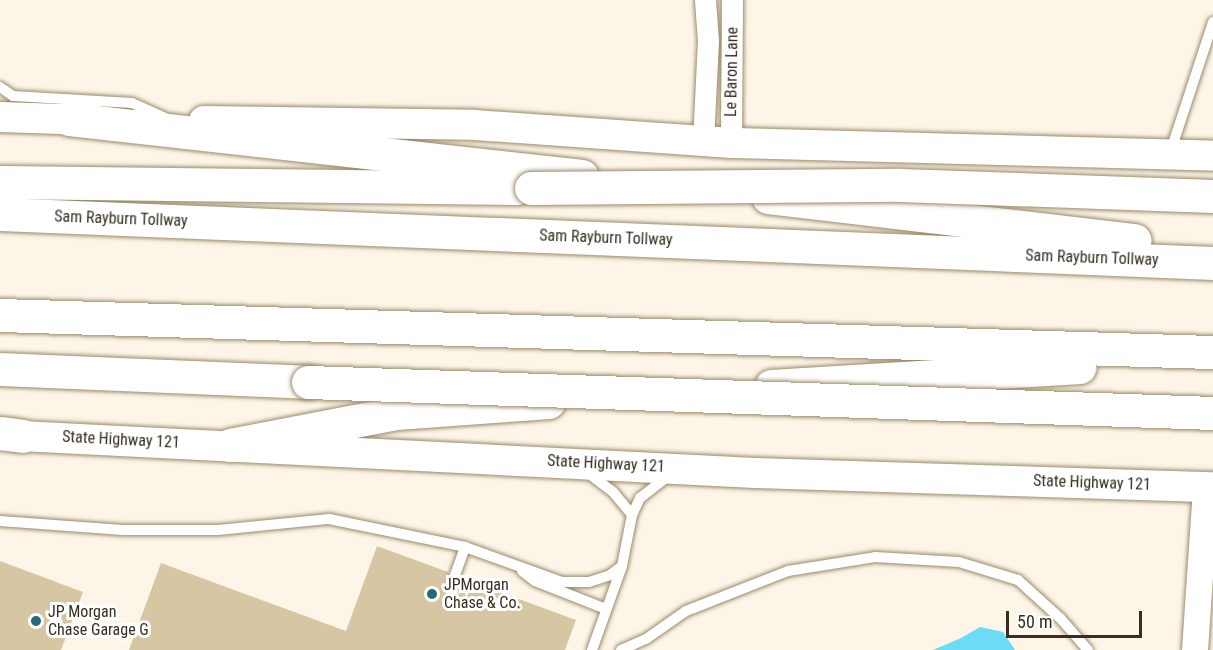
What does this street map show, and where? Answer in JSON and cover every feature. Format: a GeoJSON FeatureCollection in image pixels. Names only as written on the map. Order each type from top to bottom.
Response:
{"type":"FeatureCollection","features":[{"type":"Feature","properties":{"kind":"highway"},"geometry":{"type":"LineString","coordinates":[[69,119],[1213,249]]}},
{"type":"Feature","properties":{"kind":"highway"},"geometry":{"type":"LineString","coordinates":[[0,182],[368,186],[900,185],[1213,196]]}},
{"type":"Feature","properties":{"kind":"highway","name":"Sam Rayburn Tollway"},"geometry":{"type":"LineString","coordinates":[[0,214],[1213,262]]}},
{"type":"Feature","properties":{"kind":"highway"},"geometry":{"type":"LineString","coordinates":[[0,315],[1213,352]]}},
{"type":"Feature","properties":{"kind":"highway"},"geometry":{"type":"LineString","coordinates":[[230,445],[396,413],[792,384],[1213,360]]}},
{"type":"Feature","properties":{"kind":"highway"},"geometry":{"type":"LineString","coordinates":[[0,369],[308,382],[1213,413]]}},
{"type":"Feature","properties":{"kind":"main road"},"geometry":{"type":"LineString","coordinates":[[0,117],[474,125],[717,142],[1213,156]]}},
{"type":"Feature","properties":{"kind":"main road","name":"State Highway 121"},"geometry":{"type":"LineString","coordinates":[[8,435],[678,468],[1209,487]]}},
{"type":"Feature","properties":{"kind":"street","name":"Le Baron Lane"},"geometry":{"type":"LineString","coordinates":[[705,0],[717,142]]}},
{"type":"Feature","properties":{"kind":"street","name":"Le Baron Lane"},"geometry":{"type":"LineString","coordinates":[[717,142],[732,0]]}},
{"type":"Feature","properties":{"kind":"street"},"geometry":{"type":"LineString","coordinates":[[1195,650],[1209,487]]}},
{"type":"Feature","properties":{"kind":"lane"},"geometry":{"type":"LineString","coordinates":[[1170,155],[1213,22]]}},
{"type":"Feature","properties":{"kind":"lane"},"geometry":{"type":"LineString","coordinates":[[0,87],[13,96],[132,103],[172,121]]}},
{"type":"Feature","properties":{"kind":"lane"},"geometry":{"type":"LineString","coordinates":[[566,462],[598,478],[632,515]]}},
{"type":"Feature","properties":{"kind":"lane"},"geometry":{"type":"LineString","coordinates":[[592,650],[622,566],[632,515],[640,498],[678,468]]}},
{"type":"Feature","properties":{"kind":"lane"},"geometry":{"type":"LineString","coordinates":[[0,521],[123,530],[218,530],[329,519],[465,547],[562,582],[589,582],[610,575],[622,566]]}},
{"type":"Feature","properties":{"kind":"lane"},"geometry":{"type":"LineString","coordinates":[[455,575],[465,547]]}},
{"type":"Feature","properties":{"kind":"lane"},"geometry":{"type":"LineString","coordinates":[[621,650],[646,639],[686,611],[788,571],[875,557],[959,562],[1018,580],[1085,648]]}},
{"type":"Feature","properties":{"kind":"lane"},"geometry":{"type":"LineString","coordinates":[[512,563],[535,580],[606,609]]}},
{"type":"Feature","properties":{"kind":"water"},"geometry":{"type":"Polygon","coordinates":[[[980,627],[1003,632],[1015,650],[933,650],[961,638],[980,627]]]}},
{"type":"Feature","properties":{"kind":"building"},"geometry":{"type":"Polygon","coordinates":[[[377,546],[448,572],[452,582],[457,582],[462,578],[576,620],[565,650],[129,650],[161,563],[346,631],[377,546]]]}},
{"type":"Feature","properties":{"kind":"building","name":"JP Morgan Chase Garage G"},"geometry":{"type":"Polygon","coordinates":[[[0,561],[83,592],[61,650],[0,650],[0,561]]]}},
{"type":"Feature","properties":{"kind":"place","name":"JPMorgan Chase & Co."},"geometry":{"type":"Point","coordinates":[432,594]}},
{"type":"Feature","properties":{"kind":"place","name":"JP Morgan Chase Garage G"},"geometry":{"type":"Point","coordinates":[36,621]}}]}
